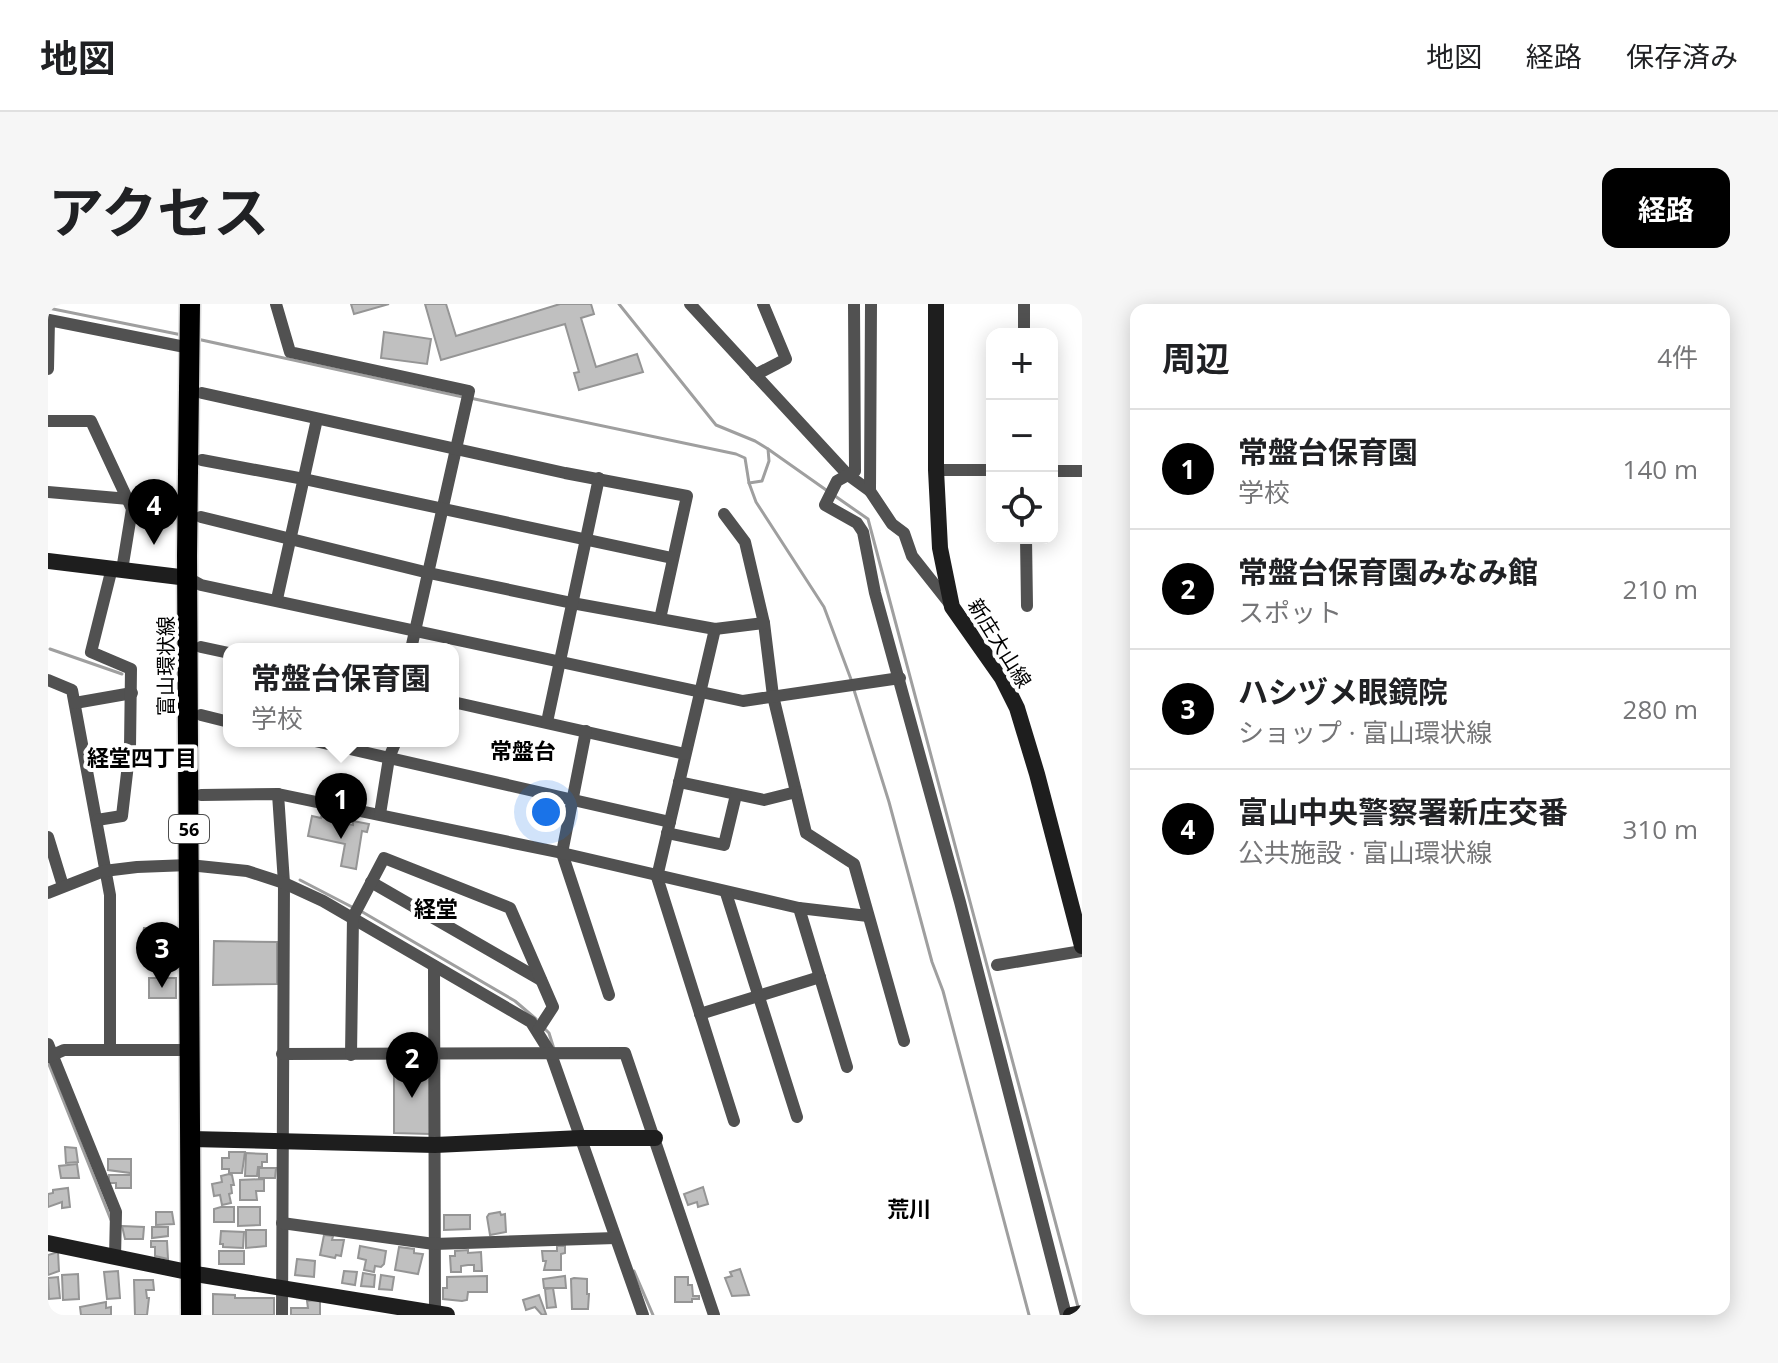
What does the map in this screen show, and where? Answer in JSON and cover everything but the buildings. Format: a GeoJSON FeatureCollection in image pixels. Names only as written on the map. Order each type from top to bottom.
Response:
{"type":"FeatureCollection","features":[{"type":"Feature","properties":{"kind":"main road","name":"富山環状線"},"geometry":{"type":"LineString","coordinates":[[190,304],[202,393],[201,517],[195,581],[201,647],[201,795],[195,866],[190,1050],[197,1139]]}},
{"type":"Feature","properties":{"kind":"main road","name":"富山環状線"},"geometry":{"type":"LineString","coordinates":[[191,1315],[196,1274],[197,1139],[194,339],[200,304]]}},
{"type":"Feature","properties":{"kind":"main road","name":"富山環状線"},"geometry":{"type":"LineString","coordinates":[[196,1274],[202,1315]]}},
{"type":"Feature","properties":{"kind":"street"},"geometry":{"type":"LineString","coordinates":[[276,304],[290,352],[469,391],[413,643]]}},
{"type":"Feature","properties":{"kind":"street"},"geometry":{"type":"LineString","coordinates":[[690,304],[843,478],[870,491],[892,524],[904,533],[912,556],[952,607]]}},
{"type":"Feature","properties":{"kind":"street"},"geometry":{"type":"LineString","coordinates":[[755,375],[786,359],[763,304]]}},
{"type":"Feature","properties":{"kind":"street"},"geometry":{"type":"LineString","coordinates":[[854,304],[855,471],[843,478],[825,505],[857,523],[863,532],[875,593],[1068,1315],[1082,1313]]}},
{"type":"Feature","properties":{"kind":"street"},"geometry":{"type":"LineString","coordinates":[[870,491],[871,304]]}},
{"type":"Feature","properties":{"kind":"street","name":"新庄大山線"},"geometry":{"type":"LineString","coordinates":[[936,304],[936,470],[940,548],[952,607],[1002,678],[1017,708],[1082,949]]}},
{"type":"Feature","properties":{"kind":"street"},"geometry":{"type":"LineString","coordinates":[[1024,304],[1024,328]]}},
{"type":"Feature","properties":{"kind":"street"},"geometry":{"type":"LineString","coordinates":[[48,369],[49,320],[194,339]]}},
{"type":"Feature","properties":{"kind":"street"},"geometry":{"type":"LineString","coordinates":[[202,393],[565,473],[687,496],[660,619]]}},
{"type":"Feature","properties":{"kind":"street"},"geometry":{"type":"LineString","coordinates":[[277,599],[317,419]]}},
{"type":"Feature","properties":{"kind":"street"},"geometry":{"type":"LineString","coordinates":[[48,421],[91,421],[132,509],[91,652],[131,669],[132,693],[122,816],[97,820]]}},
{"type":"Feature","properties":{"kind":"street"},"geometry":{"type":"LineString","coordinates":[[202,460],[672,558]]}},
{"type":"Feature","properties":{"kind":"street"},"geometry":{"type":"LineString","coordinates":[[936,470],[986,470]]}},
{"type":"Feature","properties":{"kind":"street"},"geometry":{"type":"LineString","coordinates":[[1058,471],[1082,471]]}},
{"type":"Feature","properties":{"kind":"street"},"geometry":{"type":"LineString","coordinates":[[547,722],[599,478]]}},
{"type":"Feature","properties":{"kind":"street"},"geometry":{"type":"LineString","coordinates":[[48,492],[129,499]]}},
{"type":"Feature","properties":{"kind":"street"},"geometry":{"type":"LineString","coordinates":[[724,514],[745,542],[764,623],[773,696],[806,833],[854,864],[904,1041]]}},
{"type":"Feature","properties":{"kind":"street"},"geometry":{"type":"LineString","coordinates":[[201,517],[429,573],[572,603],[715,629],[764,623]]}},
{"type":"Feature","properties":{"kind":"street"},"geometry":{"type":"LineString","coordinates":[[1026,544],[1027,606]]}},
{"type":"Feature","properties":{"kind":"street"},"geometry":{"type":"LineString","coordinates":[[48,561],[195,581],[743,701],[900,678]]}},
{"type":"Feature","properties":{"kind":"street"},"geometry":{"type":"LineString","coordinates":[[715,629],[657,877],[734,1121]]}},
{"type":"Feature","properties":{"kind":"street"},"geometry":{"type":"LineString","coordinates":[[201,647],[223,652]]}},
{"type":"Feature","properties":{"kind":"street"},"geometry":{"type":"LineString","coordinates":[[48,680],[72,690],[106,871],[110,895],[110,1050]]}},
{"type":"Feature","properties":{"kind":"street"},"geometry":{"type":"LineString","coordinates":[[75,703],[132,693]]}},
{"type":"Feature","properties":{"kind":"street"},"geometry":{"type":"LineString","coordinates":[[459,703],[685,754]]}},
{"type":"Feature","properties":{"kind":"street"},"geometry":{"type":"LineString","coordinates":[[201,715],[223,720]]}},
{"type":"Feature","properties":{"kind":"street"},"geometry":{"type":"LineString","coordinates":[[586,731],[562,853],[609,995]]}},
{"type":"Feature","properties":{"kind":"street"},"geometry":{"type":"LineString","coordinates":[[341,747],[574,799],[724,845],[736,795]]}},
{"type":"Feature","properties":{"kind":"street"},"geometry":{"type":"LineString","coordinates":[[380,814],[394,747]]}},
{"type":"Feature","properties":{"kind":"street"},"geometry":{"type":"LineString","coordinates":[[679,782],[764,800],[796,792]]}},
{"type":"Feature","properties":{"kind":"street"},"geometry":{"type":"LineString","coordinates":[[201,795],[278,794],[562,853],[726,893],[799,908],[868,916]]}},
{"type":"Feature","properties":{"kind":"street"},"geometry":{"type":"LineString","coordinates":[[278,794],[284,883],[282,1315]]}},
{"type":"Feature","properties":{"kind":"street"},"geometry":{"type":"LineString","coordinates":[[48,837],[63,886]]}},
{"type":"Feature","properties":{"kind":"street"},"geometry":{"type":"LineString","coordinates":[[351,1055],[353,917],[384,858],[510,908],[553,1007],[538,1030]]}},
{"type":"Feature","properties":{"kind":"street"},"geometry":{"type":"LineString","coordinates":[[48,893],[106,871],[137,867],[195,866],[247,871],[284,883],[353,917],[531,1022],[551,1054],[643,1315]]}},
{"type":"Feature","properties":{"kind":"street"},"geometry":{"type":"LineString","coordinates":[[371,882],[541,980]]}},
{"type":"Feature","properties":{"kind":"street"},"geometry":{"type":"LineString","coordinates":[[726,893],[797,1117]]}},
{"type":"Feature","properties":{"kind":"street"},"geometry":{"type":"LineString","coordinates":[[799,908],[847,1067]]}},
{"type":"Feature","properties":{"kind":"street"},"geometry":{"type":"LineString","coordinates":[[997,965],[1082,949]]}},
{"type":"Feature","properties":{"kind":"street"},"geometry":{"type":"LineString","coordinates":[[48,1243],[196,1274],[439,1314],[434,1244],[434,966]]}},
{"type":"Feature","properties":{"kind":"street"},"geometry":{"type":"LineString","coordinates":[[700,1014],[820,977]]}},
{"type":"Feature","properties":{"kind":"street"},"geometry":{"type":"LineString","coordinates":[[115,1258],[116,1212],[49,1052],[190,1050]]}},
{"type":"Feature","properties":{"kind":"street"},"geometry":{"type":"LineString","coordinates":[[282,1054],[625,1053],[714,1315]]}},
{"type":"Feature","properties":{"kind":"street"},"geometry":{"type":"LineString","coordinates":[[197,1139],[435,1145],[655,1138]]}},
{"type":"Feature","properties":{"kind":"street"},"geometry":{"type":"LineString","coordinates":[[282,1223],[434,1244],[615,1238]]}},
{"type":"Feature","properties":{"kind":"waterway"},"geometry":{"type":"LineString","coordinates":[[619,304],[716,425],[768,449],[769,461],[762,481],[749,483]]}},
{"type":"Feature","properties":{"kind":"waterway"},"geometry":{"type":"LineString","coordinates":[[48,308],[182,335]]}},
{"type":"Feature","properties":{"kind":"waterway"},"geometry":{"type":"LineString","coordinates":[[197,339],[463,397]]}},
{"type":"Feature","properties":{"kind":"waterway"},"geometry":{"type":"LineString","coordinates":[[470,398],[745,458],[756,502],[824,607],[852,682]]}},
{"type":"Feature","properties":{"kind":"waterway"},"geometry":{"type":"LineString","coordinates":[[768,449],[829,492]]}},
{"type":"Feature","properties":{"kind":"waterway"},"geometry":{"type":"LineString","coordinates":[[835,496],[868,519],[1078,1307]]}},
{"type":"Feature","properties":{"kind":"waterway"},"geometry":{"type":"LineString","coordinates":[[50,649],[122,674]]}},
{"type":"Feature","properties":{"kind":"waterway"},"geometry":{"type":"LineString","coordinates":[[156,687],[163,690],[177,708]]}},
{"type":"Feature","properties":{"kind":"waterway"},"geometry":{"type":"LineString","coordinates":[[854,690],[943,991],[1029,1315]]}},
{"type":"Feature","properties":{"kind":"waterway"},"geometry":{"type":"LineString","coordinates":[[300,880],[352,907]]}},
{"type":"Feature","properties":{"kind":"waterway"},"geometry":{"type":"LineString","coordinates":[[359,910],[515,1001],[536,1019]]}},
{"type":"Feature","properties":{"kind":"waterway"},"geometry":{"type":"LineString","coordinates":[[544,1028],[554,1049]]}},
{"type":"Feature","properties":{"kind":"waterway"},"geometry":{"type":"LineString","coordinates":[[48,1062],[111,1220]]}},
{"type":"Feature","properties":{"kind":"waterway"},"geometry":{"type":"LineString","coordinates":[[634,1271],[653,1315]]}},
{"type":"Feature","properties":{"kind":"place","name":"富山中央警察署新庄交番"},"geometry":{"type":"Point","coordinates":[154,545]}},
{"type":"Feature","properties":{"kind":"place","name":"常盤台保育園"},"geometry":{"type":"Point","coordinates":[341,839]}},
{"type":"Feature","properties":{"kind":"place","name":"ハシヅメ眼鏡院"},"geometry":{"type":"Point","coordinates":[162,988]}},
{"type":"Feature","properties":{"kind":"place","name":"常盤台保育園みなみ館"},"geometry":{"type":"Point","coordinates":[412,1098]}},
{"type":"Feature","properties":{"kind":"district","name":"常盤台"},"geometry":{"type":"Point","coordinates":[523,750]}},
{"type":"Feature","properties":{"kind":"district","name":"経堂四丁目"},"geometry":{"type":"Point","coordinates":[142,757]}},
{"type":"Feature","properties":{"kind":"district","name":"経堂"},"geometry":{"type":"Point","coordinates":[436,908]}},
{"type":"Feature","properties":{"kind":"district","name":"荒川"},"geometry":{"type":"Point","coordinates":[909,1208]}}]}
